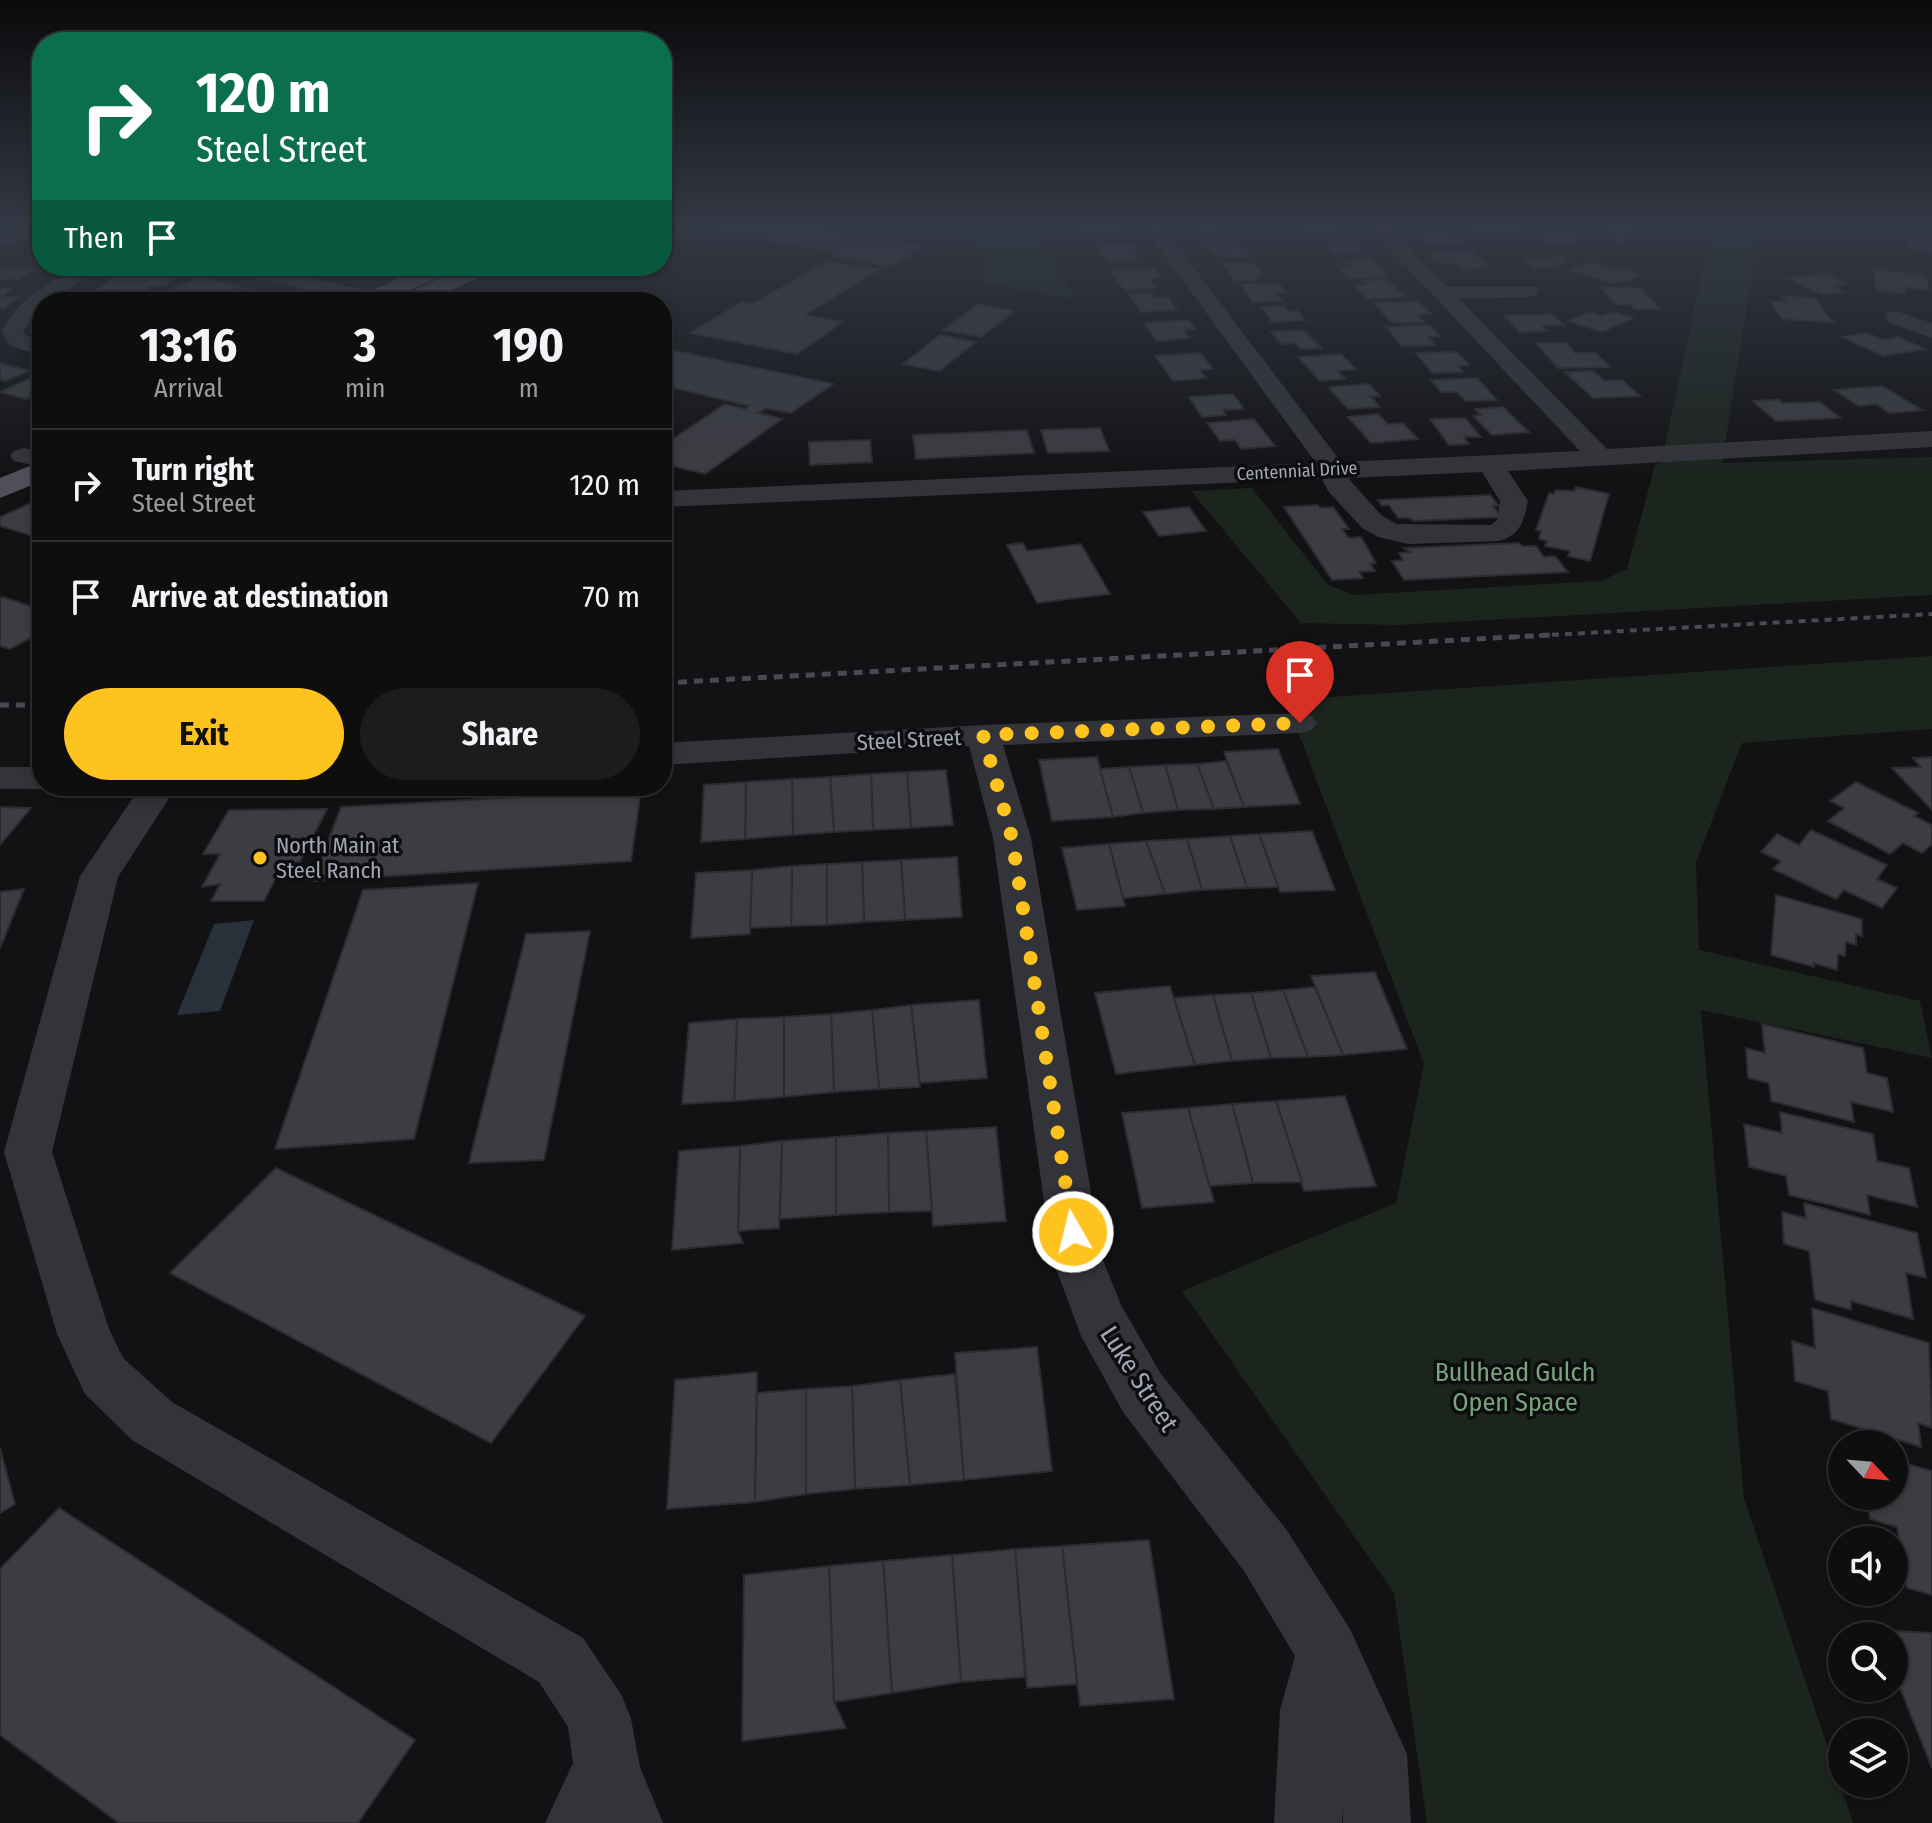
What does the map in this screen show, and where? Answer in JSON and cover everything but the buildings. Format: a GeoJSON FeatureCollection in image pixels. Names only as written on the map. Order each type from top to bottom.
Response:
{"type":"FeatureCollection","features":[{"type":"Feature","properties":{"kind":"main road"},"geometry":{"type":"LineString","coordinates":[[0,489],[30,460]]}},
{"type":"Feature","properties":{"kind":"street"},"geometry":{"type":"LineString","coordinates":[[28,311],[15,323],[12,331],[19,341],[32,346]]}},
{"type":"Feature","properties":{"kind":"street"},"geometry":{"type":"LineString","coordinates":[[1215,311],[1333,469],[1337,485],[1355,507],[1388,531],[1429,536],[1477,535],[1498,533],[1507,528],[1514,501],[1490,464]]}},
{"type":"Feature","properties":{"kind":"street"},"geometry":{"type":"LineString","coordinates":[[1460,311],[1600,457]]}},
{"type":"Feature","properties":{"kind":"street"},"geometry":{"type":"LineString","coordinates":[[1896,317],[1932,331]]}},
{"type":"Feature","properties":{"kind":"street","name":"Centennial Drive"},"geometry":{"type":"LineString","coordinates":[[672,499],[1490,464],[1932,439]]}},
{"type":"Feature","properties":{"kind":"street","name":"Steel Street"},"geometry":{"type":"LineString","coordinates":[[672,753],[983,735],[1300,723]]}},
{"type":"Feature","properties":{"kind":"street","name":"Luke Street"},"geometry":{"type":"LineString","coordinates":[[983,735],[1012,838],[1077,1258],[1100,1319],[1135,1382],[1265,1550],[1328,1651],[1374,1754],[1377,1823]]}},
{"type":"Feature","properties":{"kind":"street"},"geometry":{"type":"LineString","coordinates":[[0,778],[32,778]]}},
{"type":"Feature","properties":{"kind":"street"},"geometry":{"type":"LineString","coordinates":[[152,796],[99,876],[28,1152],[84,1334],[104,1376],[152,1421],[561,1660],[599,1719],[605,1804]]}},
{"type":"Feature","properties":{"kind":"street"},"geometry":{"type":"LineString","coordinates":[[1308,1823],[1312,1710],[1328,1651]]}},
{"type":"Feature","properties":{"kind":"green space"},"geometry":{"type":"Polygon","coordinates":[[[1694,311],[1746,311],[1722,463],[1932,457],[1932,595],[1397,625],[1301,623],[1191,491],[1252,488],[1327,584],[1353,595],[1601,581],[1627,569],[1655,465],[1661,464],[1694,311]]]}},
{"type":"Feature","properties":{"kind":"green space","name":"Bullhead Gulch Open Space"},"geometry":{"type":"Polygon","coordinates":[[[1932,656],[1932,729],[1742,743],[1696,862],[1699,950],[1920,1001],[1932,1058],[1701,1010],[1744,1498],[1828,1748],[1828,1798],[1845,1798],[1853,1823],[1427,1823],[1394,1593],[1182,1291],[1396,1203],[1424,1064],[1286,700],[1932,656]]]}},
{"type":"Feature","properties":{"kind":"shaded area"},"geometry":{"type":"Polygon","coordinates":[[[254,920],[220,1011],[177,1015],[214,924],[254,920]]]}},
{"type":"Feature","properties":{"kind":"railway"},"geometry":{"type":"LineString","coordinates":[[1513,637],[1932,614]]}},
{"type":"Feature","properties":{"kind":"railway"},"geometry":{"type":"LineString","coordinates":[[1513,637],[1550,635]]}},
{"type":"Feature","properties":{"kind":"railway"},"geometry":{"type":"LineString","coordinates":[[672,682],[1513,637]]}},
{"type":"Feature","properties":{"kind":"railway"},"geometry":{"type":"LineString","coordinates":[[0,705],[32,705]]}},
{"type":"Feature","properties":{"kind":"place","name":"North Main at Steel Ranch"},"geometry":{"type":"Point","coordinates":[260,858]}},
{"type":"Feature","properties":{"kind":"route"},"geometry":{"type":"LineString","coordinates":[[1073,1232],[1012,838],[983,735],[1300,723]]}}]}
